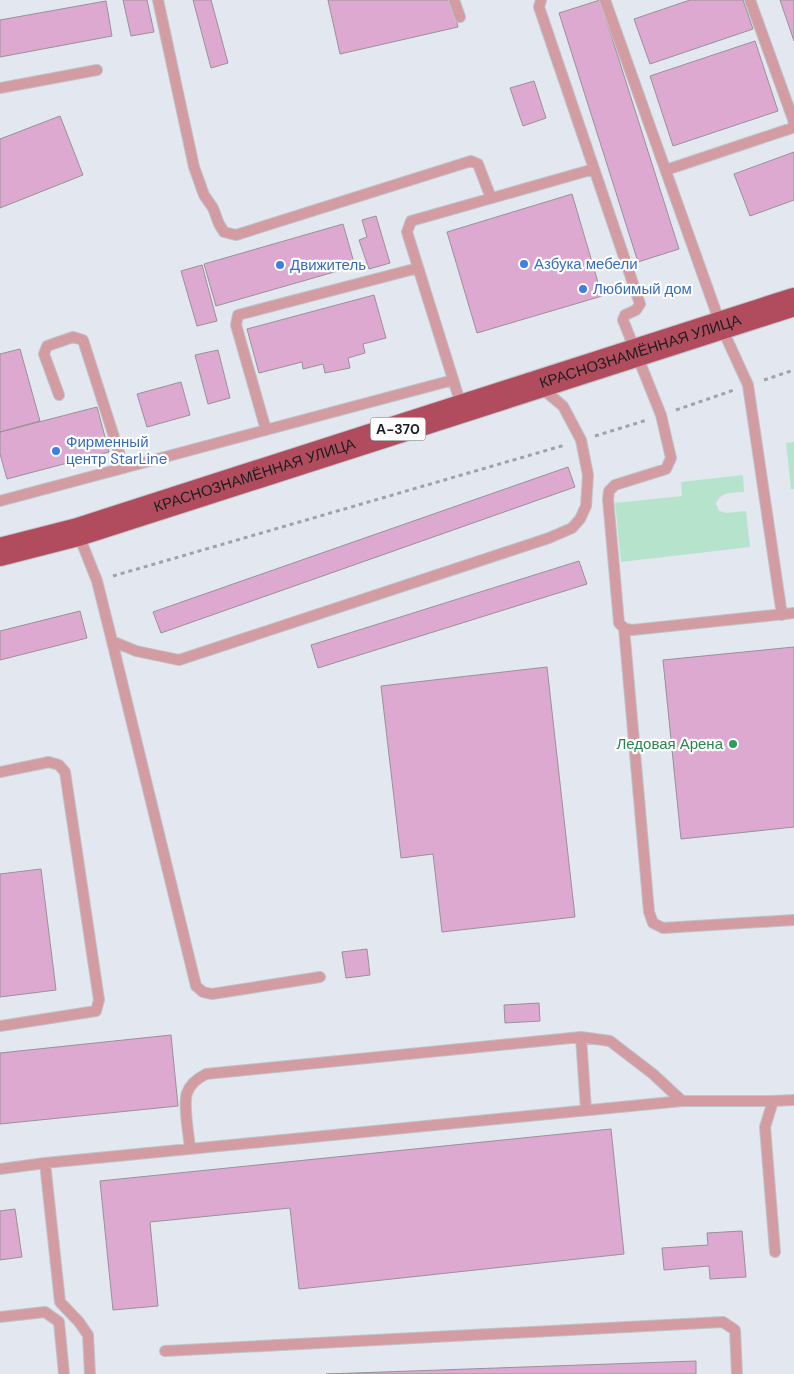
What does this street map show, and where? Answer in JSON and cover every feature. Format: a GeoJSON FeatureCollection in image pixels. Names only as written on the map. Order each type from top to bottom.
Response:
{"type":"FeatureCollection","features":[{"type":"Feature","properties":{"kind":"highway","name":"КРАСНОЗНАМЁННАЯ УЛИЦА"},"geometry":{"type":"LineString","coordinates":[[0,552],[78,532],[794,302]]}},
{"type":"Feature","properties":{"kind":"lane"},"geometry":{"type":"LineString","coordinates":[[158,0],[194,167],[204,195],[213,208],[224,232],[236,235],[471,161],[478,164],[491,198]]}},
{"type":"Feature","properties":{"kind":"lane"},"geometry":{"type":"LineString","coordinates":[[454,0],[460,17]]}},
{"type":"Feature","properties":{"kind":"lane"},"geometry":{"type":"LineString","coordinates":[[541,0],[539,7],[640,304],[636,310],[625,315],[623,320],[661,415],[672,458],[666,469],[615,485],[609,491],[608,499],[619,623],[624,628],[632,630],[794,613]]}},
{"type":"Feature","properties":{"kind":"lane"},"geometry":{"type":"LineString","coordinates":[[605,0],[721,326],[748,385],[782,614]]}},
{"type":"Feature","properties":{"kind":"lane"},"geometry":{"type":"LineString","coordinates":[[666,170],[792,128],[794,122],[750,0]]}},
{"type":"Feature","properties":{"kind":"lane"},"geometry":{"type":"LineString","coordinates":[[0,88],[97,70]]}},
{"type":"Feature","properties":{"kind":"lane"},"geometry":{"type":"LineString","coordinates":[[462,409],[407,232],[412,221],[594,168]]}},
{"type":"Feature","properties":{"kind":"lane"},"geometry":{"type":"LineString","coordinates":[[266,430],[236,325],[238,315],[418,268]]}},
{"type":"Feature","properties":{"kind":"lane"},"geometry":{"type":"LineString","coordinates":[[59,395],[44,354],[47,346],[72,337],[83,340],[124,468]]}},
{"type":"Feature","properties":{"kind":"lane"},"geometry":{"type":"LineString","coordinates":[[0,501],[452,380]]}},
{"type":"Feature","properties":{"kind":"lane"},"geometry":{"type":"LineString","coordinates":[[112,641],[136,651],[180,660],[550,538],[572,528],[580,519],[586,506],[588,475],[581,440],[563,406],[537,384]]}},
{"type":"Feature","properties":{"kind":"lane"},"geometry":{"type":"LineString","coordinates":[[78,532],[97,581],[196,986],[203,992],[212,994],[320,977]]}},
{"type":"Feature","properties":{"kind":"lane"},"geometry":{"type":"LineString","coordinates":[[624,628],[649,912],[653,923],[663,928],[794,920]]}},
{"type":"Feature","properties":{"kind":"lane"},"geometry":{"type":"LineString","coordinates":[[0,772],[50,762],[59,765],[65,772],[98,1000],[96,1011],[0,1026]]}},
{"type":"Feature","properties":{"kind":"lane"},"geometry":{"type":"LineString","coordinates":[[190,1149],[186,1102],[187,1092],[195,1080],[206,1074],[581,1037],[610,1041],[682,1101]]}},
{"type":"Feature","properties":{"kind":"lane"},"geometry":{"type":"LineString","coordinates":[[581,1037],[586,1110]]}},
{"type":"Feature","properties":{"kind":"lane"},"geometry":{"type":"LineString","coordinates":[[0,1169],[45,1163],[682,1101],[794,1100]]}},
{"type":"Feature","properties":{"kind":"lane"},"geometry":{"type":"LineString","coordinates":[[773,1101],[764,1127],[775,1252]]}},
{"type":"Feature","properties":{"kind":"lane"},"geometry":{"type":"LineString","coordinates":[[45,1163],[60,1302],[79,1322],[88,1335],[90,1374]]}},
{"type":"Feature","properties":{"kind":"lane"},"geometry":{"type":"LineString","coordinates":[[0,1317],[45,1312],[59,1322],[64,1374]]}},
{"type":"Feature","properties":{"kind":"lane"},"geometry":{"type":"LineString","coordinates":[[165,1351],[724,1322],[735,1330],[737,1374]]}},
{"type":"Feature","properties":{"kind":"path"},"geometry":{"type":"LineString","coordinates":[[97,581],[581,440],[794,370]]}},
{"type":"Feature","properties":{"kind":"green space"},"geometry":{"type":"Polygon","coordinates":[[[794,442],[794,489],[791,489],[786,443],[794,442]]]}},
{"type":"Feature","properties":{"kind":"green space"},"geometry":{"type":"Polygon","coordinates":[[[743,475],[744,492],[724,495],[716,504],[719,511],[727,513],[746,511],[750,547],[621,562],[615,503],[682,496],[681,482],[743,475]]]}},
{"type":"Feature","properties":{"kind":"building"},"geometry":{"type":"Polygon","coordinates":[[[123,0],[147,0],[154,32],[131,36],[123,0]]]}},
{"type":"Feature","properties":{"kind":"building"},"geometry":{"type":"Polygon","coordinates":[[[193,0],[211,0],[228,63],[211,68],[193,0]]]}},
{"type":"Feature","properties":{"kind":"building"},"geometry":{"type":"Polygon","coordinates":[[[328,0],[452,0],[458,27],[340,54],[328,0]]]}},
{"type":"Feature","properties":{"kind":"building"},"geometry":{"type":"Polygon","coordinates":[[[600,0],[679,249],[638,262],[559,13],[600,0]]]}},
{"type":"Feature","properties":{"kind":"building"},"geometry":{"type":"Polygon","coordinates":[[[690,0],[743,0],[753,29],[650,64],[634,19],[690,0]]]}},
{"type":"Feature","properties":{"kind":"building"},"geometry":{"type":"Polygon","coordinates":[[[780,0],[794,0],[794,41],[780,0]]]}},
{"type":"Feature","properties":{"kind":"building"},"geometry":{"type":"Polygon","coordinates":[[[106,1],[112,36],[0,57],[0,20],[106,1]]]}},
{"type":"Feature","properties":{"kind":"building"},"geometry":{"type":"Polygon","coordinates":[[[755,41],[778,111],[673,146],[650,76],[755,41]]]}},
{"type":"Feature","properties":{"kind":"building"},"geometry":{"type":"Polygon","coordinates":[[[534,81],[546,118],[523,126],[510,88],[534,81]]]}},
{"type":"Feature","properties":{"kind":"building"},"geometry":{"type":"Polygon","coordinates":[[[60,116],[83,175],[0,208],[0,139],[60,116]]]}},
{"type":"Feature","properties":{"kind":"building"},"geometry":{"type":"Polygon","coordinates":[[[794,152],[794,200],[750,216],[734,174],[794,152]]]}},
{"type":"Feature","properties":{"kind":"building","name":"Азбука мебели"},"geometry":{"type":"Polygon","coordinates":[[[572,194],[602,296],[477,333],[447,232],[572,194]]]}},
{"type":"Feature","properties":{"kind":"building"},"geometry":{"type":"Polygon","coordinates":[[[376,216],[390,263],[369,269],[359,240],[367,237],[362,220],[376,216]]]}},
{"type":"Feature","properties":{"kind":"building","name":"Движитель"},"geometry":{"type":"Polygon","coordinates":[[[343,224],[355,266],[216,306],[204,264],[343,224]]]}},
{"type":"Feature","properties":{"kind":"building"},"geometry":{"type":"Polygon","coordinates":[[[202,265],[217,321],[197,326],[181,271],[202,265]]]}},
{"type":"Feature","properties":{"kind":"building"},"geometry":{"type":"Polygon","coordinates":[[[374,295],[386,338],[363,344],[365,353],[348,358],[350,368],[325,373],[323,364],[303,369],[302,362],[259,373],[247,329],[374,295]]]}},
{"type":"Feature","properties":{"kind":"building"},"geometry":{"type":"Polygon","coordinates":[[[20,349],[40,421],[0,432],[0,354],[20,349]]]}},
{"type":"Feature","properties":{"kind":"building"},"geometry":{"type":"Polygon","coordinates":[[[218,350],[230,398],[208,404],[195,355],[218,350]]]}},
{"type":"Feature","properties":{"kind":"building"},"geometry":{"type":"Polygon","coordinates":[[[181,382],[190,415],[147,427],[137,394],[181,382]]]}},
{"type":"Feature","properties":{"kind":"building"},"geometry":{"type":"Polygon","coordinates":[[[97,407],[109,452],[7,479],[0,454],[0,432],[97,407]]]}},
{"type":"Feature","properties":{"kind":"building"},"geometry":{"type":"Polygon","coordinates":[[[568,467],[575,487],[161,633],[153,612],[568,467]]]}},
{"type":"Feature","properties":{"kind":"building"},"geometry":{"type":"Polygon","coordinates":[[[579,561],[587,584],[318,668],[311,645],[579,561]]]}},
{"type":"Feature","properties":{"kind":"building"},"geometry":{"type":"Polygon","coordinates":[[[80,611],[87,638],[0,660],[0,631],[80,611]]]}},
{"type":"Feature","properties":{"kind":"building","name":"Ледовая Арена"},"geometry":{"type":"Polygon","coordinates":[[[794,647],[794,827],[681,839],[663,660],[794,647]]]}},
{"type":"Feature","properties":{"kind":"building"},"geometry":{"type":"Polygon","coordinates":[[[547,667],[575,917],[442,932],[433,854],[401,858],[381,686],[547,667]]]}},
{"type":"Feature","properties":{"kind":"building"},"geometry":{"type":"Polygon","coordinates":[[[41,869],[56,990],[0,997],[0,874],[41,869]]]}},
{"type":"Feature","properties":{"kind":"building"},"geometry":{"type":"Polygon","coordinates":[[[367,949],[370,975],[346,978],[342,952],[367,949]]]}},
{"type":"Feature","properties":{"kind":"building"},"geometry":{"type":"Polygon","coordinates":[[[539,1003],[540,1021],[505,1023],[504,1005],[539,1003]]]}},
{"type":"Feature","properties":{"kind":"building"},"geometry":{"type":"Polygon","coordinates":[[[171,1035],[178,1106],[0,1124],[0,1053],[171,1035]]]}},
{"type":"Feature","properties":{"kind":"building"},"geometry":{"type":"Polygon","coordinates":[[[611,1129],[624,1254],[299,1289],[290,1208],[150,1222],[158,1306],[113,1310],[100,1181],[611,1129]]]}},
{"type":"Feature","properties":{"kind":"building"},"geometry":{"type":"Polygon","coordinates":[[[15,1209],[22,1257],[0,1260],[0,1211],[15,1209]]]}},
{"type":"Feature","properties":{"kind":"building"},"geometry":{"type":"Polygon","coordinates":[[[742,1231],[746,1277],[710,1279],[709,1266],[664,1270],[662,1248],[708,1245],[707,1233],[742,1231]]]}},
{"type":"Feature","properties":{"kind":"building"},"geometry":{"type":"Polygon","coordinates":[[[696,1361],[696,1374],[326,1374],[696,1361]]]}},
{"type":"Feature","properties":{"kind":"place","name":"Азбука мебели"},"geometry":{"type":"Point","coordinates":[524,264]}},
{"type":"Feature","properties":{"kind":"place","name":"Движитель"},"geometry":{"type":"Point","coordinates":[280,265]}},
{"type":"Feature","properties":{"kind":"place","name":"Любимый дом"},"geometry":{"type":"Point","coordinates":[583,289]}},
{"type":"Feature","properties":{"kind":"place","name":"Фирменный центр StarLine"},"geometry":{"type":"Point","coordinates":[56,451]}},
{"type":"Feature","properties":{"kind":"place","name":"Ледовая Арена"},"geometry":{"type":"Point","coordinates":[733,744]}}]}
